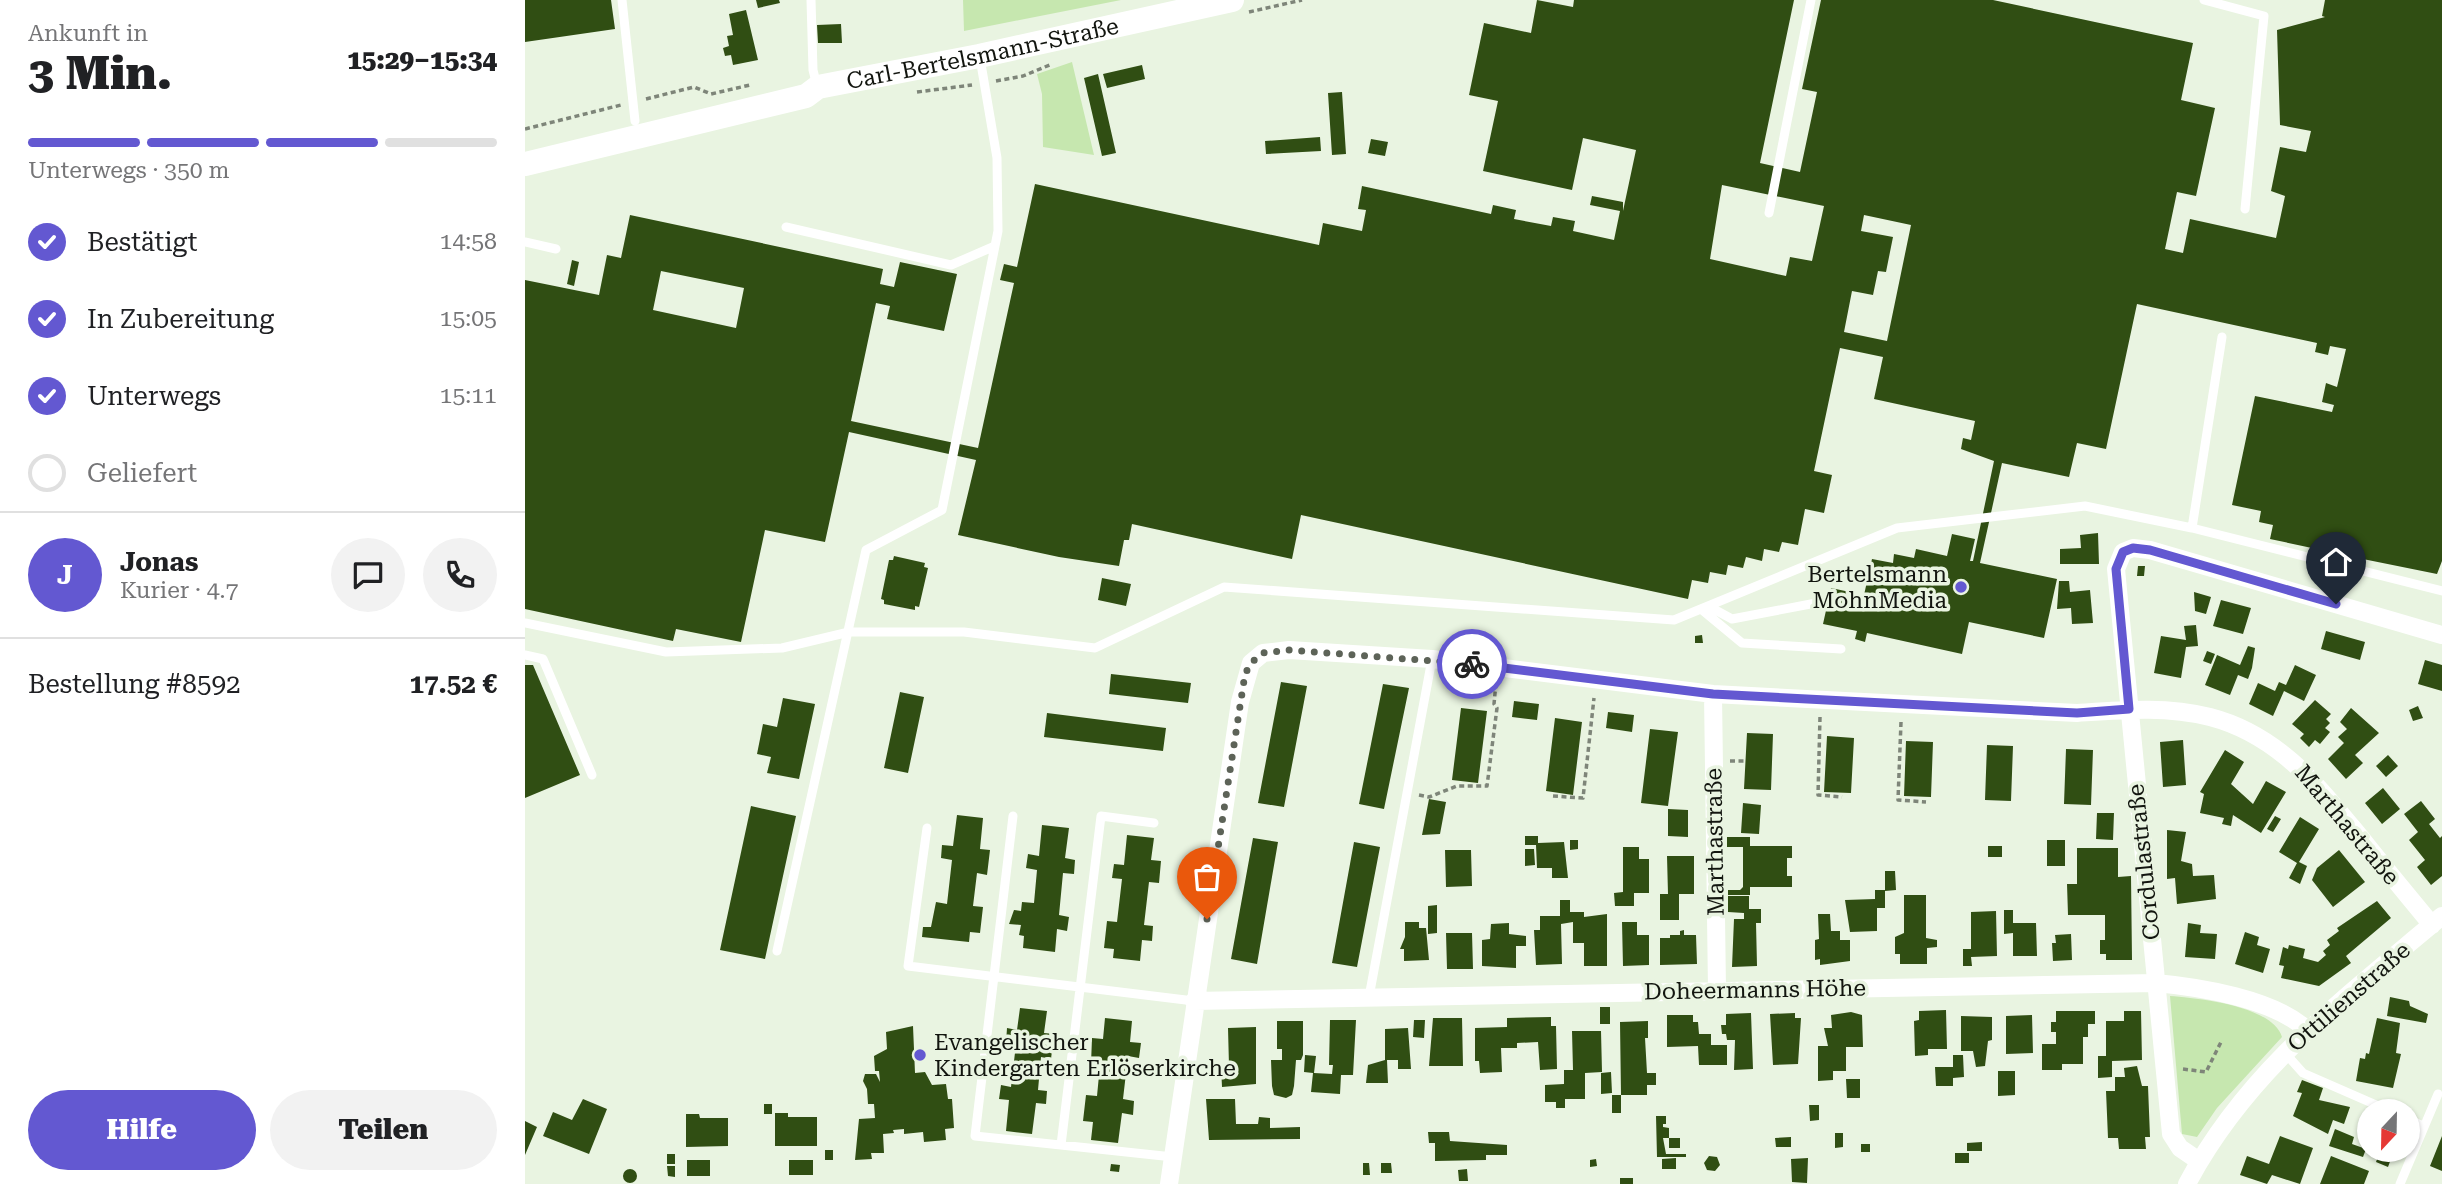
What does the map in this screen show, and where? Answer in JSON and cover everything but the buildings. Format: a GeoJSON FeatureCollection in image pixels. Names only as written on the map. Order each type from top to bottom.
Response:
{"type":"FeatureCollection","features":[{"type":"Feature","properties":{"kind":"main road","name":"Carl-Bertelsmann-Straße"},"geometry":{"type":"LineString","coordinates":[[525,163],[806,96],[817,88],[979,56],[1232,0]]}},
{"type":"Feature","properties":{"kind":"main road","name":"Carl-Bertelsmann-Straße"},"geometry":{"type":"LineString","coordinates":[[525,147],[633,111],[803,84],[817,88]]}},
{"type":"Feature","properties":{"kind":"street","name":"Cordulastraße"},"geometry":{"type":"LineString","coordinates":[[2199,1161],[2180,1148],[2171,1134],[2116,569],[2123,552],[2133,548],[2150,550],[2442,635]]}},
{"type":"Feature","properties":{"kind":"street","name":"Marthastraße"},"geometry":{"type":"LineString","coordinates":[[1194,1001],[1245,674],[1251,663],[1263,653],[1289,650],[1432,659],[1713,694],[2077,713],[2129,709],[2173,711],[2211,718],[2256,735],[2276,747],[2323,791],[2437,921]]}},
{"type":"Feature","properties":{"kind":"street","name":"Marthastraße"},"geometry":{"type":"LineString","coordinates":[[1713,694],[1717,990]]}},
{"type":"Feature","properties":{"kind":"street","name":"Ottilienstraße"},"geometry":{"type":"LineString","coordinates":[[2187,1184],[2199,1161],[2234,1111],[2306,1029],[2437,921]]}},
{"type":"Feature","properties":{"kind":"street","name":"Doheermanns Höhe"},"geometry":{"type":"LineString","coordinates":[[1194,1001],[2156,984],[2196,987],[2235,997],[2294,1018],[2306,1029]]}},
{"type":"Feature","properties":{"kind":"street"},"geometry":{"type":"LineString","coordinates":[[1169,1184],[1194,1001]]}},
{"type":"Feature","properties":{"kind":"lane"},"geometry":{"type":"LineString","coordinates":[[622,0],[633,111]]}},
{"type":"Feature","properties":{"kind":"lane"},"geometry":{"type":"LineString","coordinates":[[811,0],[813,70],[817,88]]}},
{"type":"Feature","properties":{"kind":"lane"},"geometry":{"type":"LineString","coordinates":[[1769,213],[1811,0]]}},
{"type":"Feature","properties":{"kind":"lane"},"geometry":{"type":"LineString","coordinates":[[2204,0],[2264,16],[2245,209]]}},
{"type":"Feature","properties":{"kind":"lane"},"geometry":{"type":"LineString","coordinates":[[777,951],[835,679],[849,632],[866,550],[942,510],[998,231],[997,159],[979,56]]}},
{"type":"Feature","properties":{"kind":"lane"},"geometry":{"type":"LineString","coordinates":[[786,227],[951,265],[995,246]]}},
{"type":"Feature","properties":{"kind":"lane"},"geometry":{"type":"LineString","coordinates":[[525,242],[556,248]]}},
{"type":"Feature","properties":{"kind":"lane"},"geometry":{"type":"LineString","coordinates":[[2192,528],[2222,337]]}},
{"type":"Feature","properties":{"kind":"lane"},"geometry":{"type":"LineString","coordinates":[[525,623],[667,652],[782,648],[849,632],[964,632],[1095,648],[1224,587],[1674,620],[1897,528],[2085,506],[2192,528],[2442,591]]}},
{"type":"Feature","properties":{"kind":"lane"},"geometry":{"type":"LineString","coordinates":[[1705,608],[1732,619],[1821,602]]}},
{"type":"Feature","properties":{"kind":"lane"},"geometry":{"type":"LineString","coordinates":[[1705,608],[1742,643],[1841,649]]}},
{"type":"Feature","properties":{"kind":"lane"},"geometry":{"type":"LineString","coordinates":[[525,655],[543,659],[592,775]]}},
{"type":"Feature","properties":{"kind":"lane"},"geometry":{"type":"LineString","coordinates":[[1369,998],[1432,659]]}},
{"type":"Feature","properties":{"kind":"lane"},"geometry":{"type":"LineString","coordinates":[[1013,816],[975,1136],[1173,1157]]}},
{"type":"Feature","properties":{"kind":"lane"},"geometry":{"type":"LineString","coordinates":[[1061,1145],[1101,817],[1154,823]]}},
{"type":"Feature","properties":{"kind":"lane"},"geometry":{"type":"LineString","coordinates":[[927,828],[908,966],[1194,1001]]}},
{"type":"Feature","properties":{"kind":"lane"},"geometry":{"type":"LineString","coordinates":[[2285,1053],[2303,1073],[2363,1099]]}},
{"type":"Feature","properties":{"kind":"lane"},"geometry":{"type":"LineString","coordinates":[[2400,1184],[2438,1094]]}},
{"type":"Feature","properties":{"kind":"path"},"geometry":{"type":"LineString","coordinates":[[525,129],[633,111],[694,87],[711,94],[754,84]]}},
{"type":"Feature","properties":{"kind":"path"},"geometry":{"type":"LineString","coordinates":[[1407,794],[1429,797],[1457,786],[1487,786],[1498,667]]}},
{"type":"Feature","properties":{"kind":"path"},"geometry":{"type":"LineString","coordinates":[[1553,796],[1583,798],[1596,679]]}},
{"type":"Feature","properties":{"kind":"path"},"geometry":{"type":"LineString","coordinates":[[1821,699],[1818,795],[1842,797]]}},
{"type":"Feature","properties":{"kind":"path"},"geometry":{"type":"LineString","coordinates":[[1902,704],[1898,800],[1926,802]]}},
{"type":"Feature","properties":{"kind":"path"},"geometry":{"type":"LineString","coordinates":[[2164,1067],[2207,1072],[2221,1042]]}},
{"type":"Feature","properties":{"kind":"green space"},"geometry":{"type":"Polygon","coordinates":[[[963,0],[1121,0],[964,31],[963,0]]]}},
{"type":"Feature","properties":{"kind":"green space"},"geometry":{"type":"Polygon","coordinates":[[[1072,62],[1094,155],[1043,147],[1042,94],[1037,74],[1072,62]]]}},
{"type":"Feature","properties":{"kind":"green space"},"geometry":{"type":"Polygon","coordinates":[[[2170,996],[2215,1002],[2250,1011],[2276,1026],[2282,1037],[2217,1108],[2197,1137],[2182,1134],[2170,996]]]}},
{"type":"Feature","properties":{"kind":"way so far"},"geometry":{"type":"LineString","coordinates":[[1207,919],[1240,702],[1245,674],[1251,663],[1263,653],[1289,650],[1472,664]]}},
{"type":"Feature","properties":{"kind":"place","name":"Bertelsmann MohnMedia"},"geometry":{"type":"Point","coordinates":[1961,587]}},
{"type":"Feature","properties":{"kind":"place","name":"Evangelischer Kindergarten Erlöserkirche"},"geometry":{"type":"Point","coordinates":[920,1055]}},
{"type":"Feature","properties":{"kind":"route"},"geometry":{"type":"LineString","coordinates":[[1472,664],[1713,694],[2077,713],[2129,709],[2116,569],[2123,552],[2133,548],[2150,550],[2336,604]]}}]}
